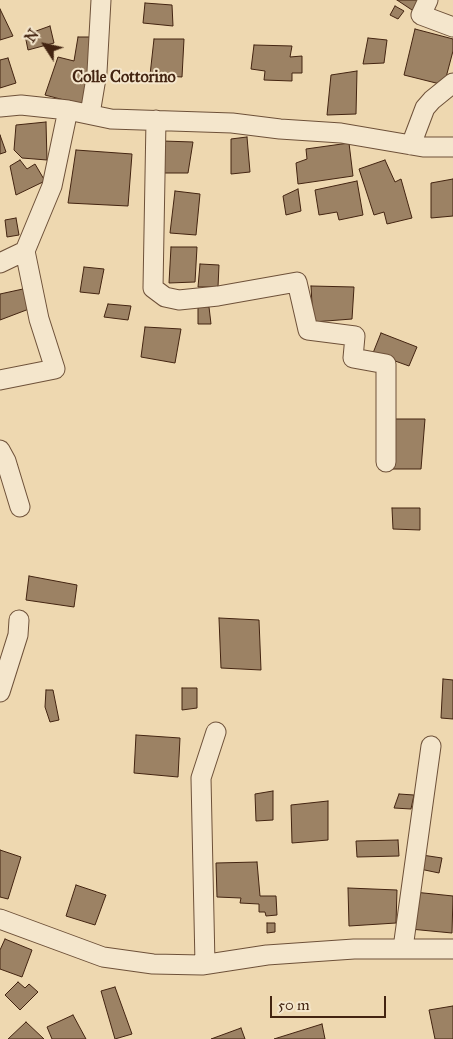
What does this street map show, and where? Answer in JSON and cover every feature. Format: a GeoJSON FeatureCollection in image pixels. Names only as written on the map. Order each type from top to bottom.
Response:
{"type":"FeatureCollection","features":[{"type":"Feature","properties":{"kind":"street"},"geometry":{"type":"LineString","coordinates":[[90,114],[97,72],[101,0]]}},
{"type":"Feature","properties":{"kind":"street"},"geometry":{"type":"LineString","coordinates":[[428,0],[420,15],[453,27]]}},
{"type":"Feature","properties":{"kind":"street"},"geometry":{"type":"LineString","coordinates":[[410,145],[425,108],[432,100],[453,84]]}},
{"type":"Feature","properties":{"kind":"street"},"geometry":{"type":"LineString","coordinates":[[0,107],[21,105],[68,110],[111,119],[232,123],[341,133],[410,145],[453,147]]}},
{"type":"Feature","properties":{"kind":"street"},"geometry":{"type":"LineString","coordinates":[[0,380],[55,369],[39,319],[25,251],[52,186],[68,110]]}},
{"type":"Feature","properties":{"kind":"street"},"geometry":{"type":"LineString","coordinates":[[156,120],[153,288],[165,297],[179,300],[218,296],[297,282],[308,330],[354,336],[353,358],[386,364],[386,462]]}},
{"type":"Feature","properties":{"kind":"street"},"geometry":{"type":"LineString","coordinates":[[0,263],[25,251]]}},
{"type":"Feature","properties":{"kind":"street"},"geometry":{"type":"LineString","coordinates":[[0,450],[6,461],[20,507]]}},
{"type":"Feature","properties":{"kind":"street"},"geometry":{"type":"LineString","coordinates":[[0,692],[18,635],[19,620]]}},
{"type":"Feature","properties":{"kind":"street"},"geometry":{"type":"LineString","coordinates":[[205,964],[201,778],[216,732]]}},
{"type":"Feature","properties":{"kind":"street"},"geometry":{"type":"LineString","coordinates":[[403,948],[431,746]]}},
{"type":"Feature","properties":{"kind":"street"},"geometry":{"type":"LineString","coordinates":[[0,919],[103,957],[153,964],[205,964],[307,951],[403,948],[453,949]]}},
{"type":"Feature","properties":{"kind":"building"},"geometry":{"type":"Polygon","coordinates":[[[397,0],[422,0],[415,12],[397,0]]]}},
{"type":"Feature","properties":{"kind":"building"},"geometry":{"type":"Polygon","coordinates":[[[145,3],[172,5],[173,26],[143,23],[145,3]]]}},
{"type":"Feature","properties":{"kind":"building"},"geometry":{"type":"Polygon","coordinates":[[[395,6],[404,11],[398,19],[390,15],[395,6]]]}},
{"type":"Feature","properties":{"kind":"building"},"geometry":{"type":"Polygon","coordinates":[[[0,9],[13,36],[0,40],[0,9]]]}},
{"type":"Feature","properties":{"kind":"building"},"geometry":{"type":"Polygon","coordinates":[[[50,26],[54,43],[28,50],[25,35],[50,26]]]}},
{"type":"Feature","properties":{"kind":"building"},"geometry":{"type":"Polygon","coordinates":[[[415,29],[453,39],[453,51],[444,85],[404,75],[415,29]]]}},
{"type":"Feature","properties":{"kind":"building"},"geometry":{"type":"Polygon","coordinates":[[[78,37],[93,37],[87,106],[45,95],[58,57],[74,61],[78,37]]]}},
{"type":"Feature","properties":{"kind":"building"},"geometry":{"type":"Polygon","coordinates":[[[368,38],[387,40],[384,63],[363,64],[368,38]]]}},
{"type":"Feature","properties":{"kind":"building"},"geometry":{"type":"Polygon","coordinates":[[[154,39],[184,39],[182,77],[150,75],[154,39]]]}},
{"type":"Feature","properties":{"kind":"building"},"geometry":{"type":"Polygon","coordinates":[[[254,45],[292,46],[290,57],[302,56],[302,73],[292,73],[292,81],[264,80],[265,71],[251,69],[254,45]]]}},
{"type":"Feature","properties":{"kind":"building"},"geometry":{"type":"Polygon","coordinates":[[[8,58],[16,83],[0,88],[0,60],[8,58]]]}},
{"type":"Feature","properties":{"kind":"building"},"geometry":{"type":"Polygon","coordinates":[[[357,71],[356,114],[327,115],[331,75],[357,71]]]}},
{"type":"Feature","properties":{"kind":"building"},"geometry":{"type":"Polygon","coordinates":[[[46,122],[47,160],[22,158],[14,150],[16,125],[46,122]]]}},
{"type":"Feature","properties":{"kind":"building"},"geometry":{"type":"Polygon","coordinates":[[[0,135],[6,152],[0,154],[0,135]]]}},
{"type":"Feature","properties":{"kind":"building"},"geometry":{"type":"Polygon","coordinates":[[[247,137],[250,172],[231,174],[231,139],[247,137]]]}},
{"type":"Feature","properties":{"kind":"building"},"geometry":{"type":"Polygon","coordinates":[[[163,141],[193,142],[188,173],[159,173],[163,141]]]}},
{"type":"Feature","properties":{"kind":"building"},"geometry":{"type":"Polygon","coordinates":[[[349,143],[353,176],[298,184],[296,163],[307,159],[306,149],[349,143]]]}},
{"type":"Feature","properties":{"kind":"building"},"geometry":{"type":"Polygon","coordinates":[[[76,150],[132,154],[128,206],[68,203],[76,150]]]}},
{"type":"Feature","properties":{"kind":"building"},"geometry":{"type":"Polygon","coordinates":[[[20,160],[27,169],[35,164],[45,181],[16,195],[10,166],[20,160]]]}},
{"type":"Feature","properties":{"kind":"building"},"geometry":{"type":"Polygon","coordinates":[[[385,160],[395,182],[401,179],[412,218],[387,224],[384,212],[374,215],[359,169],[385,160]]]}},
{"type":"Feature","properties":{"kind":"building"},"geometry":{"type":"Polygon","coordinates":[[[453,179],[453,216],[431,218],[431,183],[453,179]]]}},
{"type":"Feature","properties":{"kind":"building"},"geometry":{"type":"Polygon","coordinates":[[[357,181],[363,215],[339,220],[337,212],[319,215],[315,190],[357,181]]]}},
{"type":"Feature","properties":{"kind":"building"},"geometry":{"type":"Polygon","coordinates":[[[298,189],[301,211],[286,215],[283,196],[298,189]]]}},
{"type":"Feature","properties":{"kind":"building"},"geometry":{"type":"Polygon","coordinates":[[[175,191],[200,194],[196,235],[170,233],[175,191]]]}},
{"type":"Feature","properties":{"kind":"building"},"geometry":{"type":"Polygon","coordinates":[[[16,218],[19,235],[7,237],[5,220],[16,218]]]}},
{"type":"Feature","properties":{"kind":"building"},"geometry":{"type":"Polygon","coordinates":[[[171,247],[197,247],[195,282],[169,283],[171,247]]]}},
{"type":"Feature","properties":{"kind":"building"},"geometry":{"type":"Polygon","coordinates":[[[200,264],[219,265],[218,287],[198,287],[200,264]]]}},
{"type":"Feature","properties":{"kind":"building"},"geometry":{"type":"Polygon","coordinates":[[[84,267],[104,269],[99,294],[80,292],[84,267]]]}},
{"type":"Feature","properties":{"kind":"building"},"geometry":{"type":"Polygon","coordinates":[[[311,286],[354,287],[352,319],[313,322],[311,286]]]}},
{"type":"Feature","properties":{"kind":"building"},"geometry":{"type":"Polygon","coordinates":[[[23,289],[29,309],[0,320],[0,294],[23,289]]]}},
{"type":"Feature","properties":{"kind":"building"},"geometry":{"type":"Polygon","coordinates":[[[108,304],[131,306],[128,320],[104,317],[108,304]]]}},
{"type":"Feature","properties":{"kind":"building"},"geometry":{"type":"Polygon","coordinates":[[[198,306],[209,307],[211,324],[198,324],[198,306]]]}},
{"type":"Feature","properties":{"kind":"building"},"geometry":{"type":"Polygon","coordinates":[[[145,327],[181,329],[175,363],[141,357],[145,327]]]}},
{"type":"Feature","properties":{"kind":"building"},"geometry":{"type":"Polygon","coordinates":[[[381,333],[417,347],[409,366],[373,353],[381,333]]]}},
{"type":"Feature","properties":{"kind":"building"},"geometry":{"type":"Polygon","coordinates":[[[394,419],[425,419],[421,469],[392,469],[394,419]]]}},
{"type":"Feature","properties":{"kind":"building"},"geometry":{"type":"Polygon","coordinates":[[[392,508],[420,508],[420,530],[393,529],[392,508]]]}},
{"type":"Feature","properties":{"kind":"building"},"geometry":{"type":"Polygon","coordinates":[[[29,576],[77,585],[74,607],[26,600],[29,576]]]}},
{"type":"Feature","properties":{"kind":"building"},"geometry":{"type":"Polygon","coordinates":[[[219,618],[259,620],[261,670],[221,668],[219,618]]]}},
{"type":"Feature","properties":{"kind":"building"},"geometry":{"type":"Polygon","coordinates":[[[443,679],[453,680],[453,719],[441,718],[443,679]]]}},
{"type":"Feature","properties":{"kind":"building"},"geometry":{"type":"Polygon","coordinates":[[[182,688],[197,688],[197,708],[182,710],[182,688]]]}},
{"type":"Feature","properties":{"kind":"building"},"geometry":{"type":"Polygon","coordinates":[[[46,690],[53,690],[59,720],[50,722],[45,707],[46,690]]]}},
{"type":"Feature","properties":{"kind":"building"},"geometry":{"type":"Polygon","coordinates":[[[136,735],[180,738],[178,777],[134,773],[136,735]]]}},
{"type":"Feature","properties":{"kind":"building"},"geometry":{"type":"Polygon","coordinates":[[[273,791],[273,820],[256,821],[255,794],[273,791]]]}},
{"type":"Feature","properties":{"kind":"building"},"geometry":{"type":"Polygon","coordinates":[[[399,794],[414,795],[411,809],[394,808],[399,794]]]}},
{"type":"Feature","properties":{"kind":"building"},"geometry":{"type":"Polygon","coordinates":[[[328,801],[328,840],[292,843],[291,805],[328,801]]]}},
{"type":"Feature","properties":{"kind":"building"},"geometry":{"type":"Polygon","coordinates":[[[398,840],[399,856],[357,857],[356,841],[398,840]]]}},
{"type":"Feature","properties":{"kind":"building"},"geometry":{"type":"Polygon","coordinates":[[[0,850],[21,857],[8,899],[0,897],[0,850]]]}},
{"type":"Feature","properties":{"kind":"building"},"geometry":{"type":"Polygon","coordinates":[[[422,855],[442,858],[439,873],[420,869],[422,855]]]}},
{"type":"Feature","properties":{"kind":"building"},"geometry":{"type":"Polygon","coordinates":[[[257,862],[260,896],[276,896],[277,915],[266,916],[265,912],[259,912],[259,904],[240,903],[241,898],[217,897],[216,863],[257,862]]]}},
{"type":"Feature","properties":{"kind":"building"},"geometry":{"type":"Polygon","coordinates":[[[76,885],[106,895],[95,925],[66,916],[76,885]]]}},
{"type":"Feature","properties":{"kind":"building"},"geometry":{"type":"Polygon","coordinates":[[[348,888],[397,890],[396,923],[349,926],[348,888]]]}},
{"type":"Feature","properties":{"kind":"building"},"geometry":{"type":"Polygon","coordinates":[[[414,892],[453,896],[452,933],[410,929],[414,892]]]}},
{"type":"Feature","properties":{"kind":"building"},"geometry":{"type":"Polygon","coordinates":[[[267,923],[275,923],[275,932],[267,933],[267,923]]]}},
{"type":"Feature","properties":{"kind":"building"},"geometry":{"type":"Polygon","coordinates":[[[5,939],[32,950],[22,977],[0,969],[0,950],[5,939]]]}},
{"type":"Feature","properties":{"kind":"building"},"geometry":{"type":"Polygon","coordinates":[[[18,982],[25,988],[29,984],[38,992],[20,1010],[5,995],[18,982]]]}},
{"type":"Feature","properties":{"kind":"building"},"geometry":{"type":"Polygon","coordinates":[[[115,987],[132,1034],[115,1039],[101,991],[115,987]]]}},
{"type":"Feature","properties":{"kind":"building"},"geometry":{"type":"Polygon","coordinates":[[[453,1006],[453,1039],[435,1039],[429,1010],[453,1006]]]}},
{"type":"Feature","properties":{"kind":"building"},"geometry":{"type":"Polygon","coordinates":[[[73,1015],[86,1039],[52,1039],[47,1027],[73,1015]]]}},
{"type":"Feature","properties":{"kind":"building"},"geometry":{"type":"Polygon","coordinates":[[[26,1022],[44,1039],[8,1039],[26,1022]]]}},
{"type":"Feature","properties":{"kind":"building"},"geometry":{"type":"Polygon","coordinates":[[[322,1024],[325,1039],[274,1039],[322,1024]]]}},
{"type":"Feature","properties":{"kind":"building"},"geometry":{"type":"Polygon","coordinates":[[[241,1028],[245,1039],[211,1039],[241,1028]]]}},
{"type":"Feature","properties":{"kind":"district","name":"Colle Cottorino"},"geometry":{"type":"Point","coordinates":[124,78]}}]}
